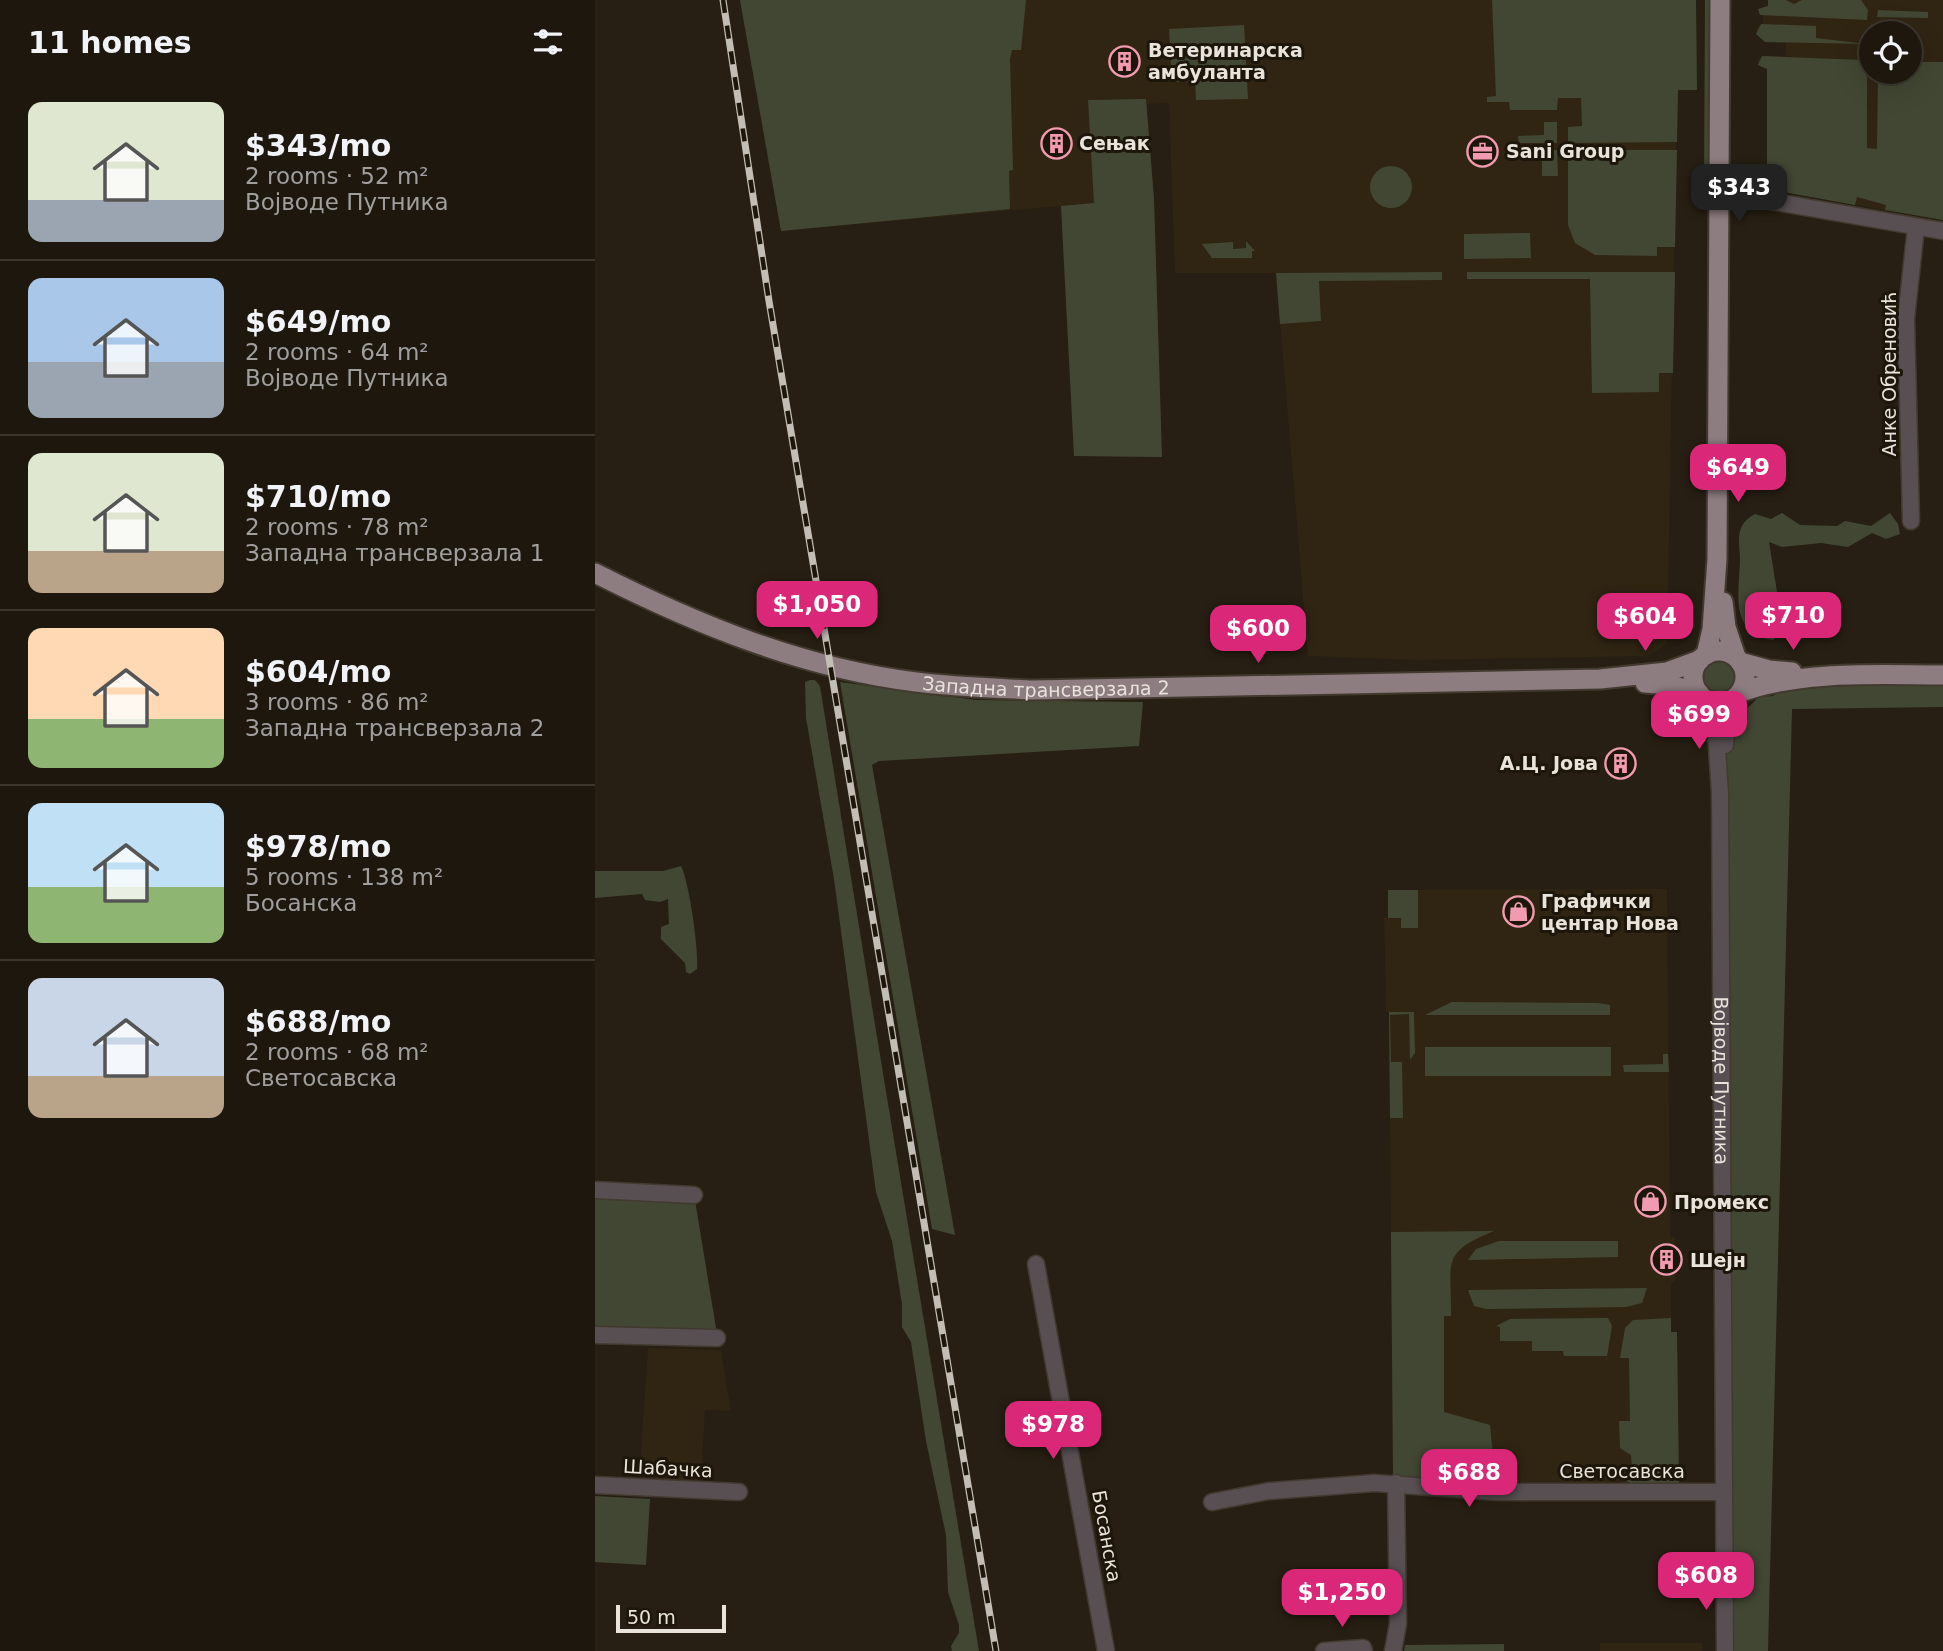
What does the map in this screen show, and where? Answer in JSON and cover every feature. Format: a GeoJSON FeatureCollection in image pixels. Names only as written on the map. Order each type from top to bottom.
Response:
{"type":"FeatureCollection","features":[{"type":"Feature","properties":{"kind":"main road"},"geometry":{"type":"LineString","coordinates":[[1720,0],[1717,559],[1713,624],[1703,657],[1693,676],[1703,697],[1722,703],[1770,683],[1838,676],[1943,675]]}},
{"type":"Feature","properties":{"kind":"main road"},"geometry":{"type":"LineString","coordinates":[[1717,559],[1725,627],[1745,680],[1739,695]]}},
{"type":"Feature","properties":{"kind":"main road","name":"Западна трансверзала 2"},"geometry":{"type":"LineString","coordinates":[[595,573],[678,613],[791,655],[847,670],[940,684],[1033,690],[1600,679],[1667,672],[1703,657]]}},
{"type":"Feature","properties":{"kind":"main road"},"geometry":{"type":"LineString","coordinates":[[1703,657],[1724,652],[1738,660],[1769,670],[1838,676]]}},
{"type":"Feature","properties":{"kind":"main road","name":"Западна трансверзала 2"},"geometry":{"type":"LineString","coordinates":[[1600,679],[1669,685],[1703,697]]}},
{"type":"Feature","properties":{"kind":"street"},"geometry":{"type":"LineString","coordinates":[[1719,192],[1943,231]]}},
{"type":"Feature","properties":{"kind":"street","name":"Анке Обреновић"},"geometry":{"type":"LineString","coordinates":[[1911,521],[1906,319],[1916,227]]}},
{"type":"Feature","properties":{"kind":"street","name":"Војводе Путника"},"geometry":{"type":"LineString","coordinates":[[1720,793],[1725,729],[1739,695]]}},
{"type":"Feature","properties":{"kind":"street","name":"Војводе Путника"},"geometry":{"type":"LineString","coordinates":[[1703,697],[1716,733],[1720,793],[1725,1651]]}},
{"type":"Feature","properties":{"kind":"street"},"geometry":{"type":"LineString","coordinates":[[595,1190],[694,1195]]}},
{"type":"Feature","properties":{"kind":"street","name":"Босанска"},"geometry":{"type":"LineString","coordinates":[[1036,1264],[1106,1651]]}},
{"type":"Feature","properties":{"kind":"street"},"geometry":{"type":"LineString","coordinates":[[595,1335],[717,1338]]}},
{"type":"Feature","properties":{"kind":"street"},"geometry":{"type":"LineString","coordinates":[[1393,1651],[1398,1624],[1396,1483]]}},
{"type":"Feature","properties":{"kind":"street","name":"Светосавска"},"geometry":{"type":"LineString","coordinates":[[1212,1502],[1282,1490],[1396,1483],[1498,1492],[1724,1492]]}},
{"type":"Feature","properties":{"kind":"street","name":"Шабачка"},"geometry":{"type":"LineString","coordinates":[[595,1485],[740,1492]]}},
{"type":"Feature","properties":{"kind":"street"},"geometry":{"type":"LineString","coordinates":[[1324,1651],[1364,1649]]}},
{"type":"Feature","properties":{"kind":"shaded area"},"geometry":{"type":"Polygon","coordinates":[[[740,0],[1682,0],[1683,90],[1677,91],[1667,644],[1647,656],[1417,660],[1308,656],[1276,273],[1175,273],[1169,103],[1147,104],[1154,199],[1162,457],[1074,456],[1061,206],[781,231],[740,0]]]}},
{"type":"Feature","properties":{"kind":"shaded area"},"geometry":{"type":"Polygon","coordinates":[[[1768,0],[1943,0],[1943,220],[1756,187],[1758,183],[1767,180],[1767,69],[1760,67],[1757,61],[1762,56],[1786,56],[1786,43],[1765,42],[1756,34],[1757,27],[1763,24],[1763,15],[1760,15],[1758,9],[1768,6],[1768,0]]]}},
{"type":"Feature","properties":{"kind":"shaded area"},"geometry":{"type":"Polygon","coordinates":[[[1667,889],[1670,1234],[1675,1237],[1671,1332],[1677,1332],[1679,1483],[1632,1484],[1615,1480],[1593,1486],[1524,1486],[1518,1481],[1496,1486],[1393,1475],[1389,1013],[1386,1012],[1384,918],[1388,918],[1388,890],[1667,889]]]}},
{"type":"Feature","properties":{"kind":"shaded area"},"geometry":{"type":"Polygon","coordinates":[[[648,1348],[721,1350],[731,1411],[705,1410],[701,1482],[639,1481],[648,1348]]]}},
{"type":"Feature","properties":{"kind":"shaded area"},"geometry":{"type":"Polygon","coordinates":[[[1600,1643],[1702,1643],[1702,1651],[1600,1651],[1600,1643]]]}},
{"type":"Feature","properties":{"kind":"green space"},"geometry":{"type":"Polygon","coordinates":[[[740,0],[1026,0],[1021,50],[1012,50],[1010,59],[1013,170],[1009,171],[1010,209],[781,231],[740,0]]]}},
{"type":"Feature","properties":{"kind":"green space"},"geometry":{"type":"Polygon","coordinates":[[[1492,0],[1696,0],[1697,90],[1678,90],[1677,142],[1568,143],[1568,127],[1582,126],[1581,98],[1558,98],[1557,110],[1510,110],[1509,102],[1487,102],[1487,97],[1496,96],[1492,0]]]}},
{"type":"Feature","properties":{"kind":"green space"},"geometry":{"type":"Polygon","coordinates":[[[1705,0],[1713,0],[1714,187],[1704,187],[1705,0]]]}},
{"type":"Feature","properties":{"kind":"green space"},"geometry":{"type":"Polygon","coordinates":[[[1768,0],[1786,0],[1794,4],[1802,0],[1861,0],[1868,10],[1867,20],[1760,15],[1758,9],[1768,6],[1768,0]]]}},
{"type":"Feature","properties":{"kind":"green space"},"geometry":{"type":"Polygon","coordinates":[[[1878,10],[1928,12],[1928,18],[1877,17],[1878,10]]]}},
{"type":"Feature","properties":{"kind":"green space"},"geometry":{"type":"Polygon","coordinates":[[[1761,24],[1816,26],[1816,38],[1859,44],[1765,42],[1756,34],[1761,24]]]}},
{"type":"Feature","properties":{"kind":"green space"},"geometry":{"type":"Polygon","coordinates":[[[1244,25],[1248,99],[1196,100],[1195,81],[1172,82],[1169,29],[1244,25]]]}},
{"type":"Feature","properties":{"kind":"green space"},"geometry":{"type":"Polygon","coordinates":[[[1762,56],[1859,60],[1859,84],[1867,84],[1867,148],[1877,149],[1878,84],[1922,84],[1922,62],[1943,62],[1943,220],[1885,210],[1886,205],[1857,197],[1855,205],[1756,187],[1758,183],[1767,180],[1767,69],[1758,65],[1762,56]]]}},
{"type":"Feature","properties":{"kind":"green space"},"geometry":{"type":"Polygon","coordinates":[[[1146,99],[1154,199],[1162,457],[1074,456],[1061,206],[1094,203],[1088,100],[1146,99]]]}},
{"type":"Feature","properties":{"kind":"green space"},"geometry":{"type":"Polygon","coordinates":[[[1544,122],[1557,122],[1557,143],[1519,143],[1518,136],[1544,135],[1544,122]]]}},
{"type":"Feature","properties":{"kind":"green space"},"geometry":{"type":"Polygon","coordinates":[[[1519,150],[1557,150],[1558,176],[1542,176],[1542,156],[1518,156],[1519,150]]]}},
{"type":"Feature","properties":{"kind":"green space"},"geometry":{"type":"Polygon","coordinates":[[[1568,150],[1677,150],[1675,247],[1657,247],[1657,256],[1595,255],[1575,243],[1568,225],[1568,150]]]}},
{"type":"Feature","properties":{"kind":"green space"},"geometry":{"type":"Polygon","coordinates":[[[1391,166],[1406,172],[1412,187],[1406,202],[1391,208],[1376,202],[1370,187],[1376,172],[1391,166]]]}},
{"type":"Feature","properties":{"kind":"green space"},"geometry":{"type":"Polygon","coordinates":[[[1530,233],[1531,258],[1464,259],[1464,234],[1530,233]]]}},
{"type":"Feature","properties":{"kind":"green space"},"geometry":{"type":"Polygon","coordinates":[[[1246,241],[1255,251],[1252,251],[1252,258],[1212,258],[1202,244],[1233,242],[1233,249],[1246,248],[1246,241]]]}},
{"type":"Feature","properties":{"kind":"green space"},"geometry":{"type":"Polygon","coordinates":[[[1442,272],[1442,280],[1319,281],[1321,321],[1280,324],[1276,273],[1442,272]]]}},
{"type":"Feature","properties":{"kind":"green space"},"geometry":{"type":"Polygon","coordinates":[[[1467,272],[1675,272],[1673,373],[1659,373],[1659,392],[1592,393],[1590,279],[1467,279],[1467,272]]]}},
{"type":"Feature","properties":{"kind":"green space"},"geometry":{"type":"Polygon","coordinates":[[[1782,513],[1800,525],[1837,526],[1845,521],[1871,526],[1890,513],[1898,524],[1900,534],[1886,539],[1872,533],[1848,547],[1821,543],[1782,547],[1769,542],[1777,592],[1774,598],[1780,606],[1781,633],[1773,640],[1749,630],[1743,621],[1738,598],[1739,535],[1743,524],[1755,514],[1771,519],[1782,513]]]}},
{"type":"Feature","properties":{"kind":"green space"},"geometry":{"type":"Polygon","coordinates":[[[1719,662],[1731,666],[1735,678],[1731,690],[1719,694],[1707,690],[1703,678],[1707,666],[1719,662]]]}},
{"type":"Feature","properties":{"kind":"green space"},"geometry":{"type":"Polygon","coordinates":[[[815,680],[820,686],[979,1651],[952,1651],[951,1646],[959,1633],[959,1625],[948,1592],[946,1535],[926,1441],[911,1342],[902,1327],[902,1304],[892,1241],[876,1192],[834,879],[806,718],[805,682],[815,680]]]}},
{"type":"Feature","properties":{"kind":"green space"},"geometry":{"type":"Polygon","coordinates":[[[840,682],[976,700],[1143,702],[1139,746],[879,761],[872,765],[955,1235],[932,1229],[840,682]]]}},
{"type":"Feature","properties":{"kind":"green space"},"geometry":{"type":"Polygon","coordinates":[[[1943,683],[1943,707],[1792,709],[1768,1651],[1728,1651],[1727,751],[1743,712],[1759,697],[1773,696],[1784,688],[1943,683]]]}},
{"type":"Feature","properties":{"kind":"green space"},"geometry":{"type":"Polygon","coordinates":[[[681,866],[690,900],[696,947],[697,969],[690,974],[686,972],[685,963],[661,939],[661,927],[669,924],[668,899],[660,902],[645,900],[642,894],[595,898],[595,871],[663,871],[681,866]]]}},
{"type":"Feature","properties":{"kind":"green space"},"geometry":{"type":"Polygon","coordinates":[[[1388,890],[1418,890],[1418,928],[1401,928],[1401,918],[1388,918],[1388,890]]]}},
{"type":"Feature","properties":{"kind":"green space"},"geometry":{"type":"Polygon","coordinates":[[[1452,1002],[1598,1003],[1610,1005],[1610,1015],[1425,1015],[1452,1002]]]}},
{"type":"Feature","properties":{"kind":"green space"},"geometry":{"type":"Polygon","coordinates":[[[1389,1012],[1414,1012],[1415,1053],[1410,1060],[1409,1014],[1390,1015],[1391,1062],[1402,1062],[1403,1118],[1390,1118],[1389,1012]]]}},
{"type":"Feature","properties":{"kind":"green space"},"geometry":{"type":"Polygon","coordinates":[[[1425,1047],[1611,1047],[1611,1076],[1425,1076],[1425,1047]]]}},
{"type":"Feature","properties":{"kind":"green space"},"geometry":{"type":"Polygon","coordinates":[[[1663,1054],[1668,1054],[1669,1072],[1624,1072],[1623,1065],[1663,1064],[1663,1054]]]}},
{"type":"Feature","properties":{"kind":"green space"},"geometry":{"type":"Polygon","coordinates":[[[595,1195],[695,1200],[717,1334],[683,1333],[672,1329],[653,1332],[595,1330],[595,1195]]]}},
{"type":"Feature","properties":{"kind":"green space"},"geometry":{"type":"Polygon","coordinates":[[[1494,1231],[1464,1246],[1452,1262],[1451,1316],[1444,1316],[1444,1412],[1490,1425],[1496,1486],[1393,1475],[1391,1232],[1494,1231]]]}},
{"type":"Feature","properties":{"kind":"green space"},"geometry":{"type":"Polygon","coordinates":[[[1499,1241],[1618,1241],[1618,1257],[1468,1260],[1476,1249],[1499,1241]]]}},
{"type":"Feature","properties":{"kind":"green space"},"geometry":{"type":"Polygon","coordinates":[[[1647,1288],[1642,1303],[1626,1307],[1486,1309],[1474,1306],[1468,1290],[1647,1288]]]}},
{"type":"Feature","properties":{"kind":"green space"},"geometry":{"type":"Polygon","coordinates":[[[1608,1318],[1612,1326],[1607,1356],[1564,1356],[1563,1351],[1532,1351],[1532,1341],[1500,1341],[1500,1327],[1496,1326],[1510,1319],[1608,1318]]]}},
{"type":"Feature","properties":{"kind":"green space"},"geometry":{"type":"Polygon","coordinates":[[[1671,1318],[1671,1332],[1677,1332],[1679,1483],[1632,1484],[1624,1480],[1633,1480],[1631,1455],[1620,1448],[1619,1421],[1630,1421],[1629,1358],[1620,1358],[1625,1328],[1633,1320],[1671,1318]]]}},
{"type":"Feature","properties":{"kind":"green space"},"geometry":{"type":"Polygon","coordinates":[[[595,1496],[650,1499],[646,1565],[595,1562],[595,1496]]]}},
{"type":"Feature","properties":{"kind":"green space"},"geometry":{"type":"Polygon","coordinates":[[[1504,1644],[1504,1651],[1404,1651],[1405,1645],[1504,1644]]]}},
{"type":"Feature","properties":{"kind":"railway"},"geometry":{"type":"LineString","coordinates":[[723,0],[769,301],[996,1651]]}},
{"type":"Feature","properties":{"kind":"place","name":"Ветеринарска амбуланта"},"geometry":{"type":"Point","coordinates":[1125,61]}},
{"type":"Feature","properties":{"kind":"place","name":"Сењак"},"geometry":{"type":"Point","coordinates":[1056,143]}},
{"type":"Feature","properties":{"kind":"place","name":"Sani Group"},"geometry":{"type":"Point","coordinates":[1483,151]}},
{"type":"Feature","properties":{"kind":"place","name":"А.Ц. Јова"},"geometry":{"type":"Point","coordinates":[1621,763]}},
{"type":"Feature","properties":{"kind":"place","name":"Графички центар Нова"},"geometry":{"type":"Point","coordinates":[1518,912]}},
{"type":"Feature","properties":{"kind":"place","name":"Промекс"},"geometry":{"type":"Point","coordinates":[1651,1202]}},
{"type":"Feature","properties":{"kind":"place","name":"Шејн"},"geometry":{"type":"Point","coordinates":[1667,1260]}}]}
